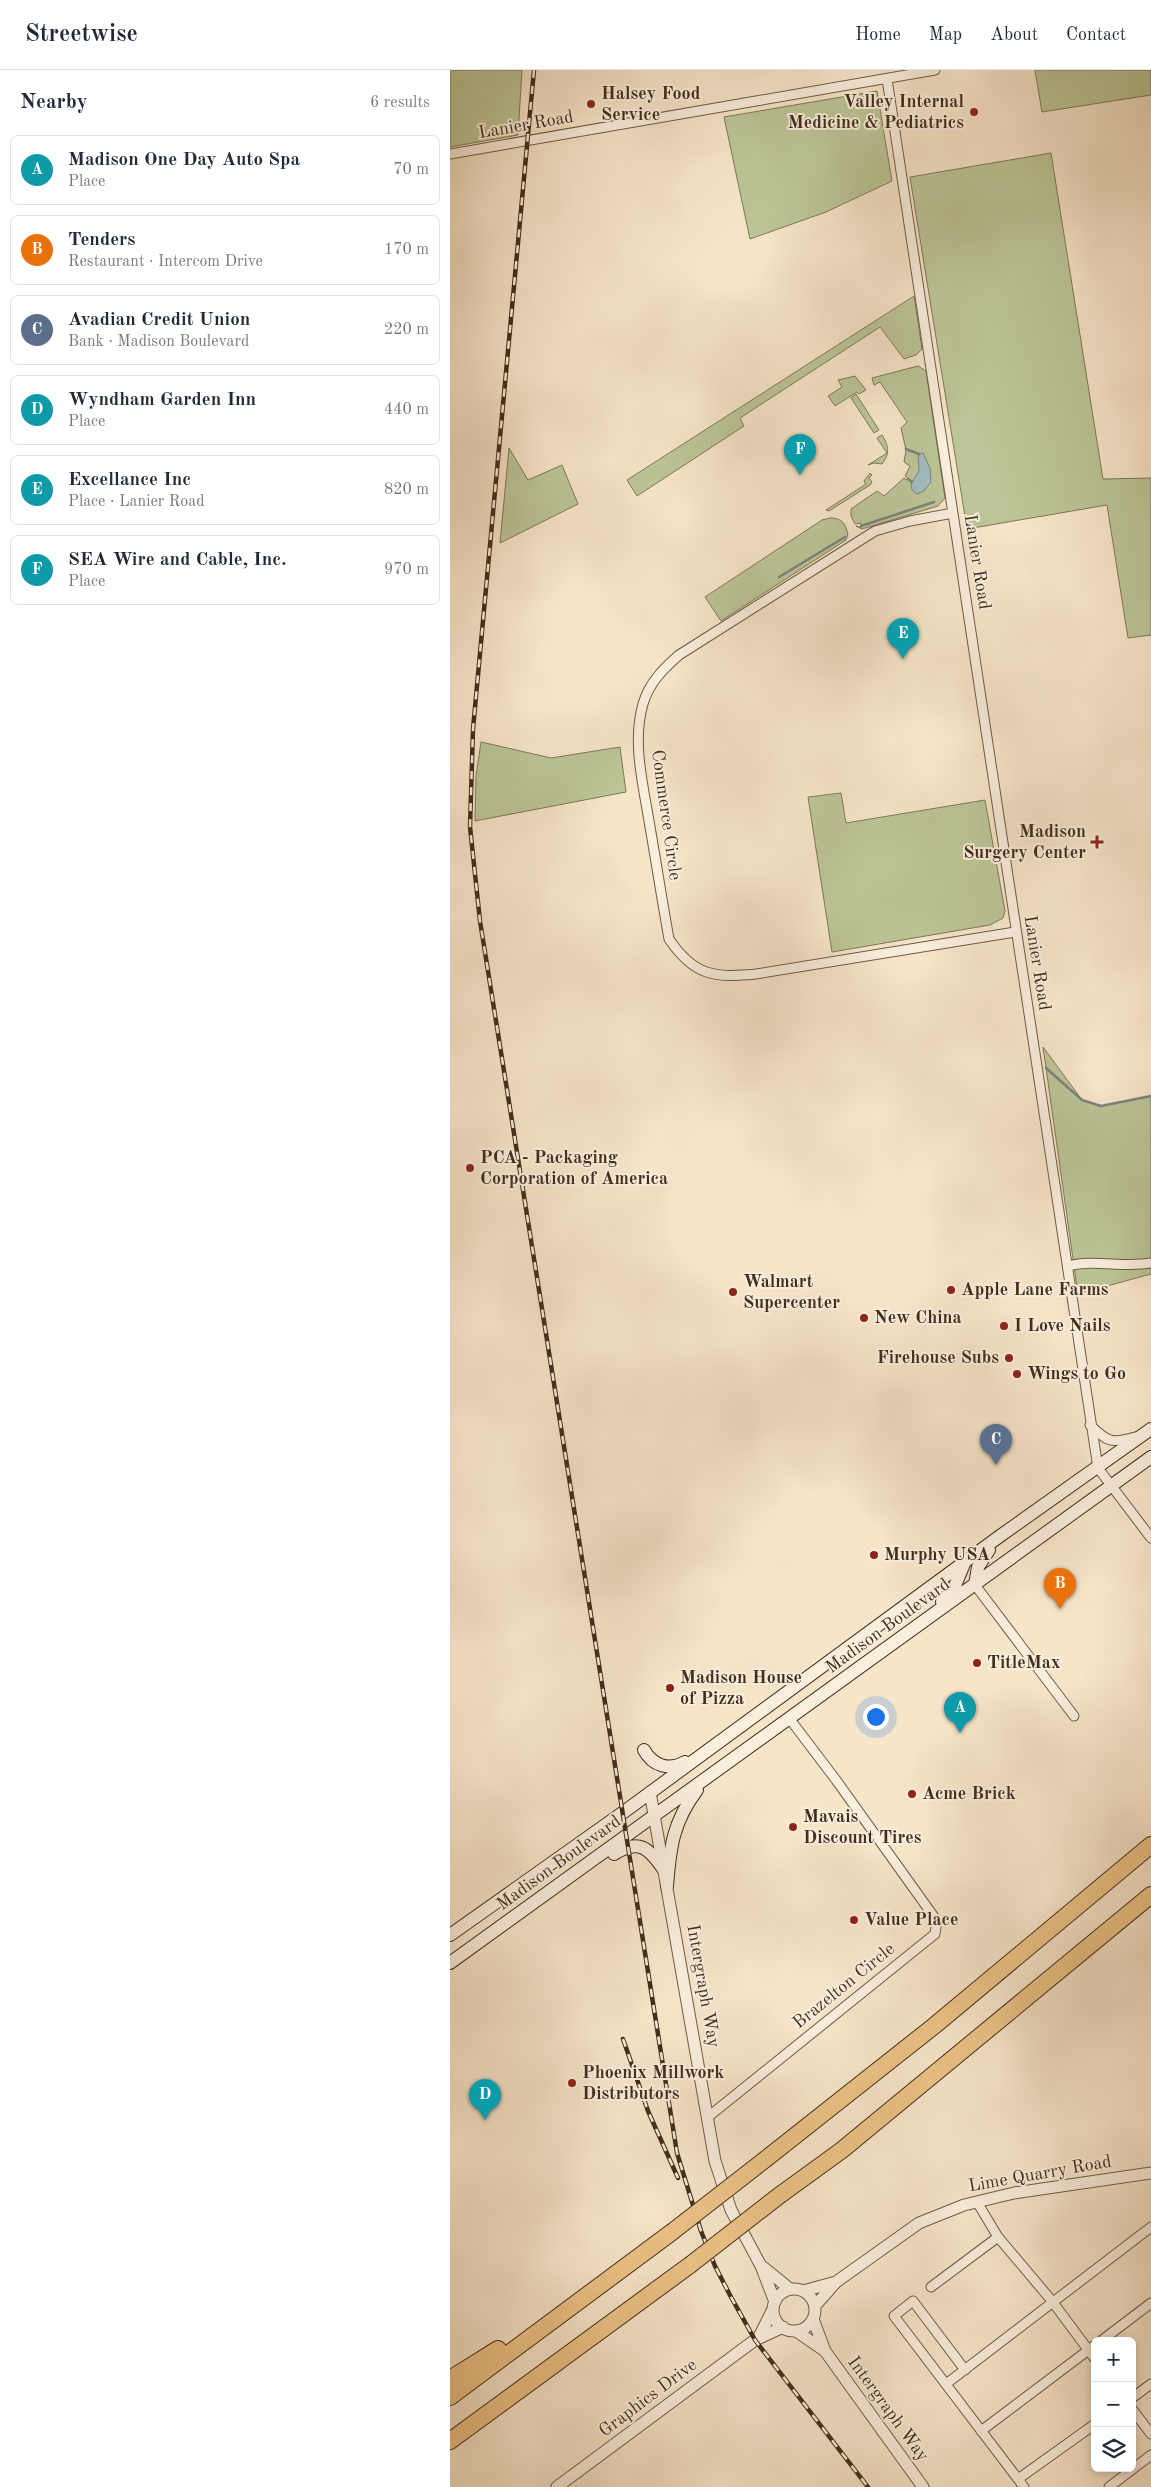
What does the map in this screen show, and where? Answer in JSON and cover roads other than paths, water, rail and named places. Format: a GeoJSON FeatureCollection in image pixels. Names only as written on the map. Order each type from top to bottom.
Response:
{"type":"FeatureCollection","features":[{"type":"Feature","properties":{"kind":"highway"},"geometry":{"type":"LineString","coordinates":[[450,2396],[672,2232],[767,2158],[934,2026],[1151,1845]]}},
{"type":"Feature","properties":{"kind":"highway"},"geometry":{"type":"LineString","coordinates":[[450,2441],[690,2266],[780,2195],[842,2150],[1151,1895]]}},
{"type":"Feature","properties":{"kind":"highway"},"geometry":{"type":"LineString","coordinates":[[450,2379],[624,2267]]}},
{"type":"Feature","properties":{"kind":"main road","name":"Madison Boulevard"},"geometry":{"type":"LineString","coordinates":[[450,1935],[650,1792],[1000,1536],[1148,1432]]}},
{"type":"Feature","properties":{"kind":"main road","name":"Madison Boulevard"},"geometry":{"type":"LineString","coordinates":[[450,1963],[1151,1457]]}},
{"type":"Feature","properties":{"kind":"main road"},"geometry":{"type":"LineString","coordinates":[[975,1585],[978,1567],[1000,1536]]}},
{"type":"Feature","properties":{"kind":"main road"},"geometry":{"type":"LineString","coordinates":[[926,1618],[954,1588],[964,1564]]}},
{"type":"Feature","properties":{"kind":"main road"},"geometry":{"type":"LineString","coordinates":[[644,1750],[654,1763],[673,1767],[744,1723]]}},
{"type":"Feature","properties":{"kind":"main road"},"geometry":{"type":"LineString","coordinates":[[667,1886],[670,1844],[674,1829],[684,1808],[704,1780]]}},
{"type":"Feature","properties":{"kind":"main road"},"geometry":{"type":"LineString","coordinates":[[561,1882],[594,1867],[627,1846],[636,1845],[653,1854],[664,1870]]}},
{"type":"Feature","properties":{"kind":"street"},"geometry":{"type":"LineString","coordinates":[[887,79],[935,70]]}},
{"type":"Feature","properties":{"kind":"street","name":"Lanier Road"},"geometry":{"type":"LineString","coordinates":[[450,154],[887,79],[1068,1266],[1090,1425],[1098,1468],[1151,1538]]}},
{"type":"Feature","properties":{"kind":"street","name":"Commerce Circle"},"geometry":{"type":"LineString","coordinates":[[953,513],[910,521],[875,531],[679,656],[664,668],[651,685],[643,704],[639,761],[669,939],[681,957],[699,969],[717,976],[756,974],[1016,932]]}},
{"type":"Feature","properties":{"kind":"street"},"geometry":{"type":"LineString","coordinates":[[1068,1266],[1088,1262],[1128,1265],[1151,1263]]}},
{"type":"Feature","properties":{"kind":"street"},"geometry":{"type":"LineString","coordinates":[[1090,1425],[1106,1440],[1114,1442],[1148,1432]]}},
{"type":"Feature","properties":{"kind":"street"},"geometry":{"type":"LineString","coordinates":[[975,1585],[1074,1716]]}},
{"type":"Feature","properties":{"kind":"street","name":"Brazelton Circle"},"geometry":{"type":"LineString","coordinates":[[708,2117],[935,1934],[938,1928],[937,1921],[897,1863],[789,1718]]}},
{"type":"Feature","properties":{"kind":"street","name":"Intergraph Way"},"geometry":{"type":"LineString","coordinates":[[650,1792],[715,2161],[731,2210],[761,2266],[774,2306]]}},
{"type":"Feature","properties":{"kind":"street","name":"Lime Quarry Road"},"geometry":{"type":"LineString","coordinates":[[815,2306],[836,2282],[920,2223],[977,2202],[1014,2194],[1151,2172]]}},
{"type":"Feature","properties":{"kind":"street"},"geometry":{"type":"LineString","coordinates":[[977,2202],[998,2238],[1091,2347]]}},
{"type":"Feature","properties":{"kind":"street"},"geometry":{"type":"LineString","coordinates":[[946,2384],[1151,2227]]}},
{"type":"Feature","properties":{"kind":"street"},"geometry":{"type":"LineString","coordinates":[[931,2287],[998,2238]]}},
{"type":"Feature","properties":{"kind":"street","name":"Intergraph Way"},"geometry":{"type":"LineString","coordinates":[[761,2266],[790,2289]]}},
{"type":"Feature","properties":{"kind":"street","name":"Lime Quarry Road"},"geometry":{"type":"LineString","coordinates":[[803,2290],[836,2282]]}},
{"type":"Feature","properties":{"kind":"street"},"geometry":{"type":"LineString","coordinates":[[790,2289],[803,2290],[813,2300],[815,2306],[813,2320],[803,2329],[796,2330],[783,2327],[778,2322],[774,2306],[783,2292],[790,2289]]}},
{"type":"Feature","properties":{"kind":"street"},"geometry":{"type":"LineString","coordinates":[[964,2370],[913,2302],[894,2316],[1021,2483],[1091,2427]]}},
{"type":"Feature","properties":{"kind":"street"},"geometry":{"type":"LineString","coordinates":[[1106,2337],[1151,2303]]}},
{"type":"Feature","properties":{"kind":"street","name":"Graphics Drive"},"geometry":{"type":"LineString","coordinates":[[759,2337],[774,2306]]}},
{"type":"Feature","properties":{"kind":"street","name":"Intergraph Way"},"geometry":{"type":"LineString","coordinates":[[813,2320],[825,2351],[923,2487]]}},
{"type":"Feature","properties":{"kind":"street","name":"Graphics Drive"},"geometry":{"type":"LineString","coordinates":[[557,2487],[759,2337],[783,2327]]}},
{"type":"Feature","properties":{"kind":"street","name":"Intergraph Way"},"geometry":{"type":"LineString","coordinates":[[796,2330],[825,2351]]}},
{"type":"Feature","properties":{"kind":"street"},"geometry":{"type":"LineString","coordinates":[[981,2431],[1091,2349]]}},
{"type":"Feature","properties":{"kind":"street"},"geometry":{"type":"LineString","coordinates":[[1136,2395],[1151,2384]]}},
{"type":"Feature","properties":{"kind":"street"},"geometry":{"type":"LineString","coordinates":[[1136,2414],[1151,2434]]}},
{"type":"Feature","properties":{"kind":"street"},"geometry":{"type":"LineString","coordinates":[[1109,2487],[1151,2455]]}},
{"type":"Feature","properties":{"kind":"water"},"geometry":{"type":"Polygon","coordinates":[[[923,453],[930,468],[931,482],[924,491],[917,494],[912,490],[911,484],[919,471],[918,455],[923,453]]]}},
{"type":"Feature","properties":{"kind":"waterway"},"geometry":{"type":"LineString","coordinates":[[906,449],[919,454]]}},
{"type":"Feature","properties":{"kind":"waterway"},"geometry":{"type":"LineString","coordinates":[[908,479],[912,482]]}},
{"type":"Feature","properties":{"kind":"waterway"},"geometry":{"type":"LineString","coordinates":[[861,526],[934,502]]}},
{"type":"Feature","properties":{"kind":"waterway"},"geometry":{"type":"LineString","coordinates":[[779,577],[845,537]]}},
{"type":"Feature","properties":{"kind":"waterway"},"geometry":{"type":"LineString","coordinates":[[1046,1068],[1082,1100],[1101,1106],[1151,1096]]}},
{"type":"Feature","properties":{"kind":"railway"},"geometry":{"type":"LineString","coordinates":[[534,70],[473,729],[470,827],[480,921],[677,2153],[701,2231],[715,2266],[755,2340],[868,2487]]}},
{"type":"Feature","properties":{"kind":"railway"},"geometry":{"type":"LineString","coordinates":[[623,2039],[648,2111],[678,2178]]}},
{"type":"Feature","properties":{"kind":"place","name":"Halsey Food Service"},"geometry":{"type":"Point","coordinates":[591,104]}},
{"type":"Feature","properties":{"kind":"place","name":"Valley Internal Medicine & Pediatrics"},"geometry":{"type":"Point","coordinates":[974,112]}},
{"type":"Feature","properties":{"kind":"place","name":"SEA Wire and Cable, Inc."},"geometry":{"type":"Point","coordinates":[800,475]}},
{"type":"Feature","properties":{"kind":"place","name":"Excellance Inc"},"geometry":{"type":"Point","coordinates":[903,659]}},
{"type":"Feature","properties":{"kind":"place","name":"Madison Surgery Center"},"geometry":{"type":"Point","coordinates":[1097,842]}},
{"type":"Feature","properties":{"kind":"place","name":"PCA - Packaging Corporation of America"},"geometry":{"type":"Point","coordinates":[470,1168]}},
{"type":"Feature","properties":{"kind":"place","name":"Apple Lane Farms"},"geometry":{"type":"Point","coordinates":[951,1290]}},
{"type":"Feature","properties":{"kind":"place","name":"Walmart Supercenter"},"geometry":{"type":"Point","coordinates":[733,1292]}},
{"type":"Feature","properties":{"kind":"place","name":"New China"},"geometry":{"type":"Point","coordinates":[864,1318]}},
{"type":"Feature","properties":{"kind":"place","name":"I Love Nails"},"geometry":{"type":"Point","coordinates":[1004,1326]}},
{"type":"Feature","properties":{"kind":"place","name":"Firehouse Subs"},"geometry":{"type":"Point","coordinates":[1009,1358]}},
{"type":"Feature","properties":{"kind":"place","name":"Wings to Go"},"geometry":{"type":"Point","coordinates":[1017,1374]}},
{"type":"Feature","properties":{"kind":"place","name":"Avadian Credit Union"},"geometry":{"type":"Point","coordinates":[996,1465]}},
{"type":"Feature","properties":{"kind":"place","name":"Murphy USA"},"geometry":{"type":"Point","coordinates":[874,1555]}},
{"type":"Feature","properties":{"kind":"place","name":"Tenders"},"geometry":{"type":"Point","coordinates":[1060,1609]}},
{"type":"Feature","properties":{"kind":"place","name":"TitleMax"},"geometry":{"type":"Point","coordinates":[977,1663]}},
{"type":"Feature","properties":{"kind":"place","name":"Madison House of Pizza"},"geometry":{"type":"Point","coordinates":[670,1688]}},
{"type":"Feature","properties":{"kind":"place","name":"Madison One Day Auto Spa"},"geometry":{"type":"Point","coordinates":[960,1733]}},
{"type":"Feature","properties":{"kind":"place","name":"Acme Brick"},"geometry":{"type":"Point","coordinates":[912,1794]}},
{"type":"Feature","properties":{"kind":"place","name":"Mavais Discount Tires"},"geometry":{"type":"Point","coordinates":[793,1827]}},
{"type":"Feature","properties":{"kind":"place","name":"Value Place"},"geometry":{"type":"Point","coordinates":[854,1920]}},
{"type":"Feature","properties":{"kind":"place","name":"Phoenix Millwork Distributors"},"geometry":{"type":"Point","coordinates":[572,2083]}},
{"type":"Feature","properties":{"kind":"place","name":"Wyndham Garden Inn"},"geometry":{"type":"Point","coordinates":[485,2120]}}]}
